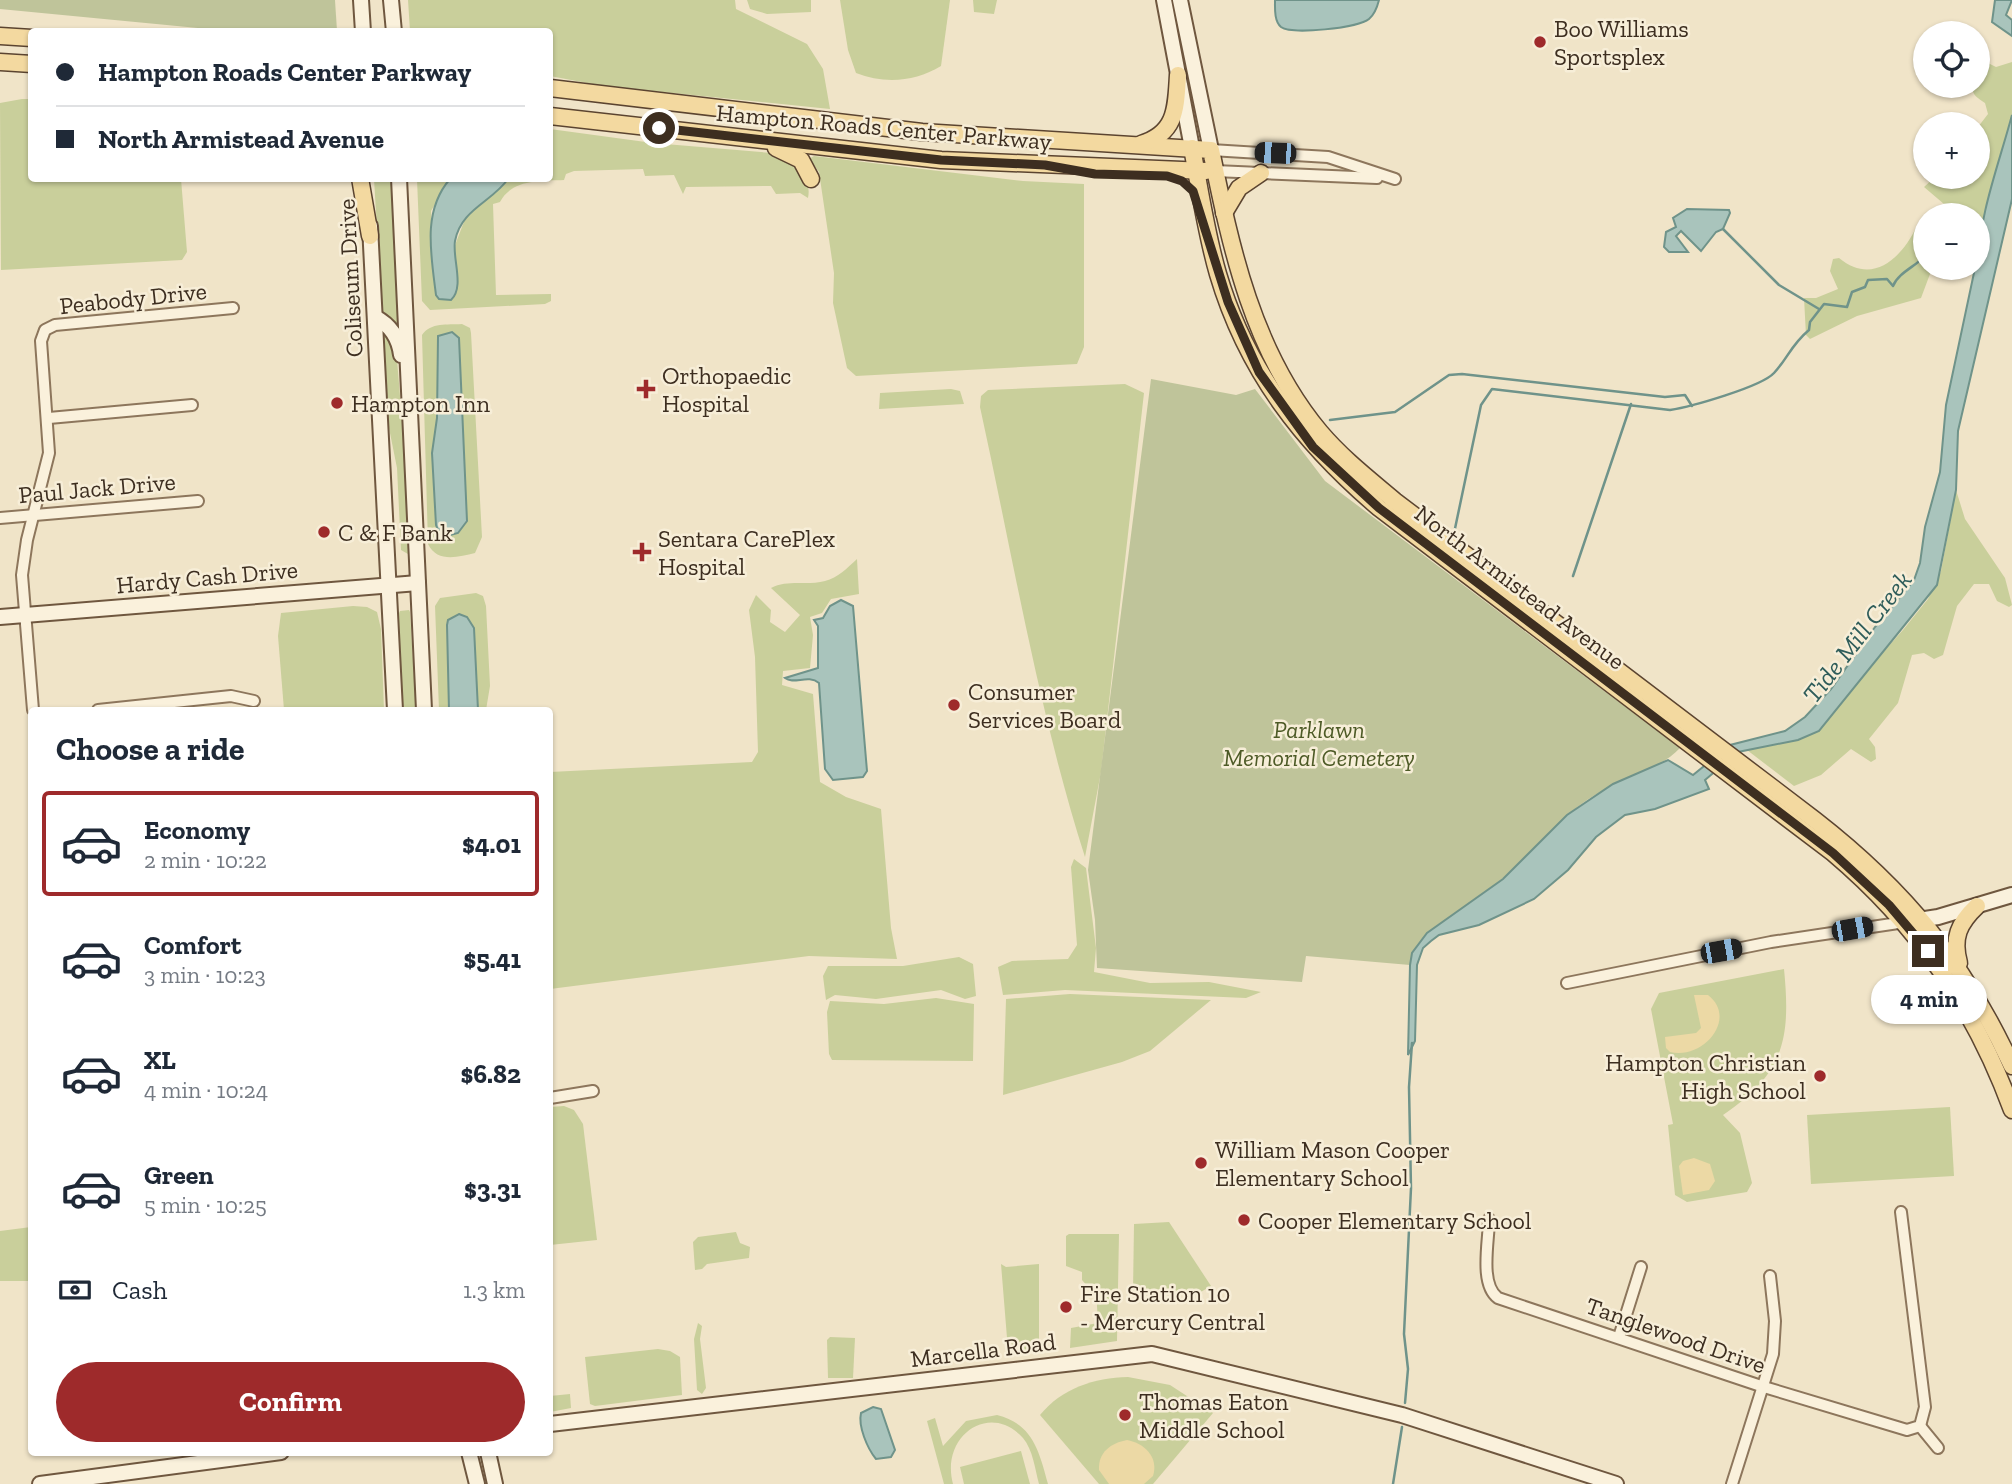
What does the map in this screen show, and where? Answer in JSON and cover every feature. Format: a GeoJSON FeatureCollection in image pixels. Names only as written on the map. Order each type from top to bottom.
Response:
{"type":"FeatureCollection","features":[{"type":"Feature","properties":{"kind":"main road"},"geometry":{"type":"LineString","coordinates":[[0,36],[28,38]]}},
{"type":"Feature","properties":{"kind":"main road"},"geometry":{"type":"LineString","coordinates":[[0,62],[28,64]]}},
{"type":"Feature","properties":{"kind":"main road"},"geometry":{"type":"LineString","coordinates":[[1132,146],[1153,140],[1169,128],[1175,116],[1178,75]]}},
{"type":"Feature","properties":{"kind":"main road","name":"Hampton Roads Center Parkway"},"geometry":{"type":"LineString","coordinates":[[553,88],[922,132],[1211,150]]}},
{"type":"Feature","properties":{"kind":"main road","name":"Hampton Roads Center Parkway"},"geometry":{"type":"LineString","coordinates":[[553,116],[941,160],[1215,171]]}},
{"type":"Feature","properties":{"kind":"main road"},"geometry":{"type":"LineString","coordinates":[[636,126],[674,137],[780,148],[801,160],[811,178]]}},
{"type":"Feature","properties":{"kind":"main road","name":"North Armistead Avenue"},"geometry":{"type":"LineString","coordinates":[[1192,148],[1225,296],[1259,372],[1294,424],[1329,464],[1379,508],[1712,752],[1840,839],[1875,870],[1923,920],[1961,969],[1986,1010],[2012,1066]]}},
{"type":"Feature","properties":{"kind":"main road","name":"North Armistead Avenue"},"geometry":{"type":"LineString","coordinates":[[1211,150],[1238,274],[1260,331],[1303,408],[1338,452],[1395,501],[1712,752]]}},
{"type":"Feature","properties":{"kind":"main road"},"geometry":{"type":"LineString","coordinates":[[1045,165],[1095,174],[1178,178],[1193,191],[1208,229]]}},
{"type":"Feature","properties":{"kind":"main road"},"geometry":{"type":"LineString","coordinates":[[1224,213],[1239,188],[1261,173]]}},
{"type":"Feature","properties":{"kind":"main road"},"geometry":{"type":"LineString","coordinates":[[361,182],[370,236]]}},
{"type":"Feature","properties":{"kind":"main road","name":"North Armistead Avenue"},"geometry":{"type":"LineString","coordinates":[[1729,764],[1833,853],[1905,922],[1964,1004],[1991,1057],[2012,1110]]}},
{"type":"Feature","properties":{"kind":"main road"},"geometry":{"type":"LineString","coordinates":[[1961,969],[1956,951],[1957,933],[1977,906]]}},
{"type":"Feature","properties":{"kind":"street"},"geometry":{"type":"LineString","coordinates":[[361,0],[363,28]]}},
{"type":"Feature","properties":{"kind":"street"},"geometry":{"type":"LineString","coordinates":[[391,0],[394,28]]}},
{"type":"Feature","properties":{"kind":"street","name":"North Armistead Avenue"},"geometry":{"type":"LineString","coordinates":[[1164,0],[1192,148]]}},
{"type":"Feature","properties":{"kind":"street","name":"North Armistead Avenue"},"geometry":{"type":"LineString","coordinates":[[1180,0],[1211,150]]}},
{"type":"Feature","properties":{"kind":"street"},"geometry":{"type":"LineString","coordinates":[[1211,150],[1328,157],[1395,179],[1215,171]]}},
{"type":"Feature","properties":{"kind":"street","name":"Coliseum Drive"},"geometry":{"type":"LineString","coordinates":[[367,182],[396,707]]}},
{"type":"Feature","properties":{"kind":"street"},"geometry":{"type":"LineString","coordinates":[[399,182],[425,707]]}},
{"type":"Feature","properties":{"kind":"street","name":"Peabody Drive"},"geometry":{"type":"LineString","coordinates":[[33,707],[23,615],[24,557],[50,453],[41,341],[45,330],[55,325],[233,308]]}},
{"type":"Feature","properties":{"kind":"street"},"geometry":{"type":"LineString","coordinates":[[375,317],[390,328],[400,345],[404,429],[415,495]]}},
{"type":"Feature","properties":{"kind":"street"},"geometry":{"type":"LineString","coordinates":[[48,418],[192,405]]}},
{"type":"Feature","properties":{"kind":"street","name":"Paul Jack Drive"},"geometry":{"type":"LineString","coordinates":[[0,518],[198,501]]}},
{"type":"Feature","properties":{"kind":"street","name":"Hardy Cash Drive"},"geometry":{"type":"LineString","coordinates":[[0,617],[418,583]]}},
{"type":"Feature","properties":{"kind":"street"},"geometry":{"type":"LineString","coordinates":[[126,707],[230,696],[254,701]]}},
{"type":"Feature","properties":{"kind":"street"},"geometry":{"type":"LineString","coordinates":[[1567,983],[1758,944],[1923,920],[2012,895]]}},
{"type":"Feature","properties":{"kind":"street"},"geometry":{"type":"LineString","coordinates":[[553,1098],[593,1091]]}},
{"type":"Feature","properties":{"kind":"street"},"geometry":{"type":"LineString","coordinates":[[1901,1212],[1925,1407],[1920,1426],[1938,1448]]}},
{"type":"Feature","properties":{"kind":"street","name":"Tanglewood Drive"},"geometry":{"type":"LineString","coordinates":[[1489,1219],[1488,1280],[1492,1294],[1764,1387],[1901,1429],[1920,1426]]}},
{"type":"Feature","properties":{"kind":"street"},"geometry":{"type":"LineString","coordinates":[[1619,1337],[1642,1267]]}},
{"type":"Feature","properties":{"kind":"street"},"geometry":{"type":"LineString","coordinates":[[1732,1484],[1764,1387],[1775,1343],[1770,1276]]}},
{"type":"Feature","properties":{"kind":"street","name":"Marcella Road"},"geometry":{"type":"LineString","coordinates":[[553,1424],[1152,1354],[1402,1415],[1616,1484]]}},
{"type":"Feature","properties":{"kind":"street"},"geometry":{"type":"LineString","coordinates":[[40,1484],[255,1456]]}},
{"type":"Feature","properties":{"kind":"street"},"geometry":{"type":"LineString","coordinates":[[470,1456],[477,1484]]}},
{"type":"Feature","properties":{"kind":"street"},"geometry":{"type":"LineString","coordinates":[[489,1456],[495,1484]]}},
{"type":"Feature","properties":{"kind":"green space"},"geometry":{"type":"Polygon","coordinates":[[[0,0],[335,0],[337,28],[198,28],[0,9],[0,0]]]}},
{"type":"Feature","properties":{"kind":"green space"},"geometry":{"type":"Polygon","coordinates":[[[408,0],[735,0],[736,9],[807,44],[823,69],[830,109],[603,86],[553,77],[553,28],[410,28],[408,0]]]}},
{"type":"Feature","properties":{"kind":"green space"},"geometry":{"type":"Polygon","coordinates":[[[747,0],[811,0],[811,12],[767,14],[750,9],[747,0]]]}},
{"type":"Feature","properties":{"kind":"green space"},"geometry":{"type":"Polygon","coordinates":[[[840,0],[950,0],[941,66],[921,75],[899,80],[877,79],[856,73],[848,50],[840,0]]]}},
{"type":"Feature","properties":{"kind":"green space"},"geometry":{"type":"Polygon","coordinates":[[[973,0],[997,0],[994,14],[974,12],[973,0]]]}},
{"type":"Feature","properties":{"kind":"green space"},"geometry":{"type":"Polygon","coordinates":[[[2012,62],[2012,115],[1990,204],[1943,203],[1926,189],[1990,189],[1990,112],[1987,112],[1985,103],[1979,98],[1990,98],[1990,64],[1996,67],[2012,62]]]}},
{"type":"Feature","properties":{"kind":"green space"},"geometry":{"type":"Polygon","coordinates":[[[28,99],[28,182],[181,182],[187,252],[182,260],[1,270],[0,103],[28,99]]]}},
{"type":"Feature","properties":{"kind":"green space"},"geometry":{"type":"Polygon","coordinates":[[[553,129],[653,143],[784,154],[806,179],[809,191],[808,198],[800,193],[776,194],[771,186],[686,187],[683,194],[674,175],[645,176],[643,169],[574,171],[566,174],[564,180],[553,180],[553,129]]]}},
{"type":"Feature","properties":{"kind":"green space"},"geometry":{"type":"Polygon","coordinates":[[[814,156],[1023,181],[1084,184],[1084,347],[1077,364],[856,376],[847,368],[833,303],[834,273],[819,172],[809,159],[814,156]]]}},
{"type":"Feature","properties":{"kind":"green space"},"geometry":{"type":"Polygon","coordinates":[[[374,182],[392,182],[401,334],[382,311],[374,182]]]}},
{"type":"Feature","properties":{"kind":"green space"},"geometry":{"type":"Polygon","coordinates":[[[417,182],[448,182],[431,211],[436,295],[465,219],[505,182],[532,182],[519,185],[505,194],[500,202],[493,204],[496,295],[551,294],[551,301],[545,304],[430,310],[422,301],[417,182]]]}},
{"type":"Feature","properties":{"kind":"green space"},"geometry":{"type":"Polygon","coordinates":[[[1913,233],[1913,280],[1928,280],[1921,298],[1857,316],[1810,339],[1806,335],[1804,298],[1816,298],[1838,289],[1830,271],[1833,259],[1839,258],[1851,266],[1863,269],[1874,269],[1893,259],[1913,233]]]}},
{"type":"Feature","properties":{"kind":"green space"},"geometry":{"type":"Polygon","coordinates":[[[462,324],[470,328],[471,333],[482,537],[475,553],[448,557],[437,554],[428,544],[422,335],[435,326],[462,324]],[[452,332],[438,336],[437,418],[432,453],[435,511],[458,533],[467,521],[459,338],[452,332]]]}},
{"type":"Feature","properties":{"kind":"green space"},"geometry":{"type":"Polygon","coordinates":[[[386,334],[396,348],[408,491],[408,554],[401,550],[397,468],[386,413],[382,335],[386,334]]]}},
{"type":"Feature","properties":{"kind":"green space","name":"Parklawn Memorial Cemetery"},"geometry":{"type":"Polygon","coordinates":[[[1151,379],[1236,395],[1255,389],[1325,481],[1680,748],[1659,764],[1598,793],[1578,807],[1522,863],[1426,939],[1415,952],[1410,965],[1306,956],[1302,982],[1097,968],[1095,920],[1088,870],[1151,379]]]}},
{"type":"Feature","properties":{"kind":"green space"},"geometry":{"type":"Polygon","coordinates":[[[1125,384],[1144,393],[1101,772],[1085,857],[1053,746],[980,407],[981,396],[988,390],[1125,384]]]}},
{"type":"Feature","properties":{"kind":"green space"},"geometry":{"type":"Polygon","coordinates":[[[951,389],[960,391],[964,404],[879,409],[880,393],[951,389]]]}},
{"type":"Feature","properties":{"kind":"green space"},"geometry":{"type":"Polygon","coordinates":[[[1956,490],[1965,519],[2005,578],[2012,605],[2009,607],[1997,601],[1989,584],[1974,584],[1957,606],[1943,655],[1934,659],[1924,653],[1912,655],[1898,703],[1869,739],[1875,747],[1876,759],[1871,762],[1851,749],[1821,775],[1794,786],[1747,750],[1798,740],[1819,731],[1852,687],[1928,599],[1941,571],[1956,490]]]}},
{"type":"Feature","properties":{"kind":"green space"},"geometry":{"type":"Polygon","coordinates":[[[857,559],[859,594],[831,599],[822,613],[810,617],[813,635],[810,668],[783,671],[782,685],[813,694],[820,782],[846,797],[881,809],[891,928],[897,959],[809,956],[553,989],[553,772],[752,762],[758,752],[755,657],[749,610],[756,595],[771,610],[770,622],[785,632],[800,615],[771,588],[784,584],[830,580],[857,559]]]}},
{"type":"Feature","properties":{"kind":"green space"},"geometry":{"type":"Polygon","coordinates":[[[476,593],[483,596],[486,606],[490,686],[486,707],[478,707],[474,628],[447,625],[449,707],[439,707],[435,606],[440,598],[476,593]]]}},
{"type":"Feature","properties":{"kind":"green space"},"geometry":{"type":"Polygon","coordinates":[[[353,606],[367,607],[377,612],[381,629],[384,707],[284,707],[278,636],[281,613],[353,606]]]}},
{"type":"Feature","properties":{"kind":"green space"},"geometry":{"type":"Polygon","coordinates":[[[400,611],[410,612],[416,707],[402,707],[400,611]]]}},
{"type":"Feature","properties":{"kind":"green space"},"geometry":{"type":"Polygon","coordinates":[[[1074,859],[1086,868],[1096,948],[1094,972],[1150,983],[1209,982],[1261,992],[1246,998],[1065,990],[1003,995],[998,967],[1012,961],[1068,959],[1077,945],[1071,867],[1074,859]]]}},
{"type":"Feature","properties":{"kind":"green space"},"geometry":{"type":"Polygon","coordinates":[[[959,957],[973,964],[976,996],[965,999],[941,990],[876,999],[835,995],[826,1000],[823,976],[828,966],[903,966],[959,957]]]}},
{"type":"Feature","properties":{"kind":"green space"},"geometry":{"type":"Polygon","coordinates":[[[1784,969],[1786,1016],[1779,1053],[1759,1085],[1723,1115],[1740,1133],[1752,1183],[1747,1192],[1687,1202],[1675,1195],[1668,1125],[1673,1124],[1651,1009],[1659,993],[1784,969]]]}},
{"type":"Feature","properties":{"kind":"green space"},"geometry":{"type":"Polygon","coordinates":[[[1070,994],[1211,1000],[1150,1051],[1122,1062],[1003,1095],[1006,999],[1070,994]]]}},
{"type":"Feature","properties":{"kind":"green space"},"geometry":{"type":"Polygon","coordinates":[[[936,998],[974,1004],[973,1061],[832,1060],[829,1054],[827,1012],[830,1001],[884,1004],[936,998]]]}},
{"type":"Feature","properties":{"kind":"green space"},"geometry":{"type":"Polygon","coordinates":[[[564,1106],[574,1110],[583,1124],[597,1240],[553,1245],[553,1107],[564,1106]]]}},
{"type":"Feature","properties":{"kind":"green space"},"geometry":{"type":"Polygon","coordinates":[[[1950,1107],[1954,1176],[1811,1184],[1807,1115],[1950,1107]]]}},
{"type":"Feature","properties":{"kind":"green space"},"geometry":{"type":"Polygon","coordinates":[[[1169,1222],[1211,1286],[1199,1293],[1133,1291],[1134,1224],[1169,1222]]]}},
{"type":"Feature","properties":{"kind":"green space"},"geometry":{"type":"Polygon","coordinates":[[[28,1227],[28,1281],[0,1281],[0,1231],[28,1227]]]}},
{"type":"Feature","properties":{"kind":"green space"},"geometry":{"type":"Polygon","coordinates":[[[736,1232],[740,1243],[750,1247],[749,1258],[707,1264],[702,1269],[695,1270],[693,1242],[698,1237],[736,1232]]]}},
{"type":"Feature","properties":{"kind":"green space"},"geometry":{"type":"Polygon","coordinates":[[[1119,1234],[1117,1341],[1070,1348],[1071,1328],[1098,1323],[1096,1289],[1089,1288],[1082,1280],[1082,1272],[1066,1266],[1066,1236],[1119,1234]]]}},
{"type":"Feature","properties":{"kind":"green space"},"geometry":{"type":"Polygon","coordinates":[[[1001,1264],[1006,1267],[1039,1264],[1039,1352],[1011,1355],[1008,1350],[1001,1264]]]}},
{"type":"Feature","properties":{"kind":"green space"},"geometry":{"type":"Polygon","coordinates":[[[698,1323],[702,1326],[700,1339],[706,1388],[702,1394],[697,1390],[694,1339],[698,1323]]]}},
{"type":"Feature","properties":{"kind":"green space"},"geometry":{"type":"Polygon","coordinates":[[[830,1337],[855,1338],[853,1378],[828,1378],[827,1340],[830,1337]]]}},
{"type":"Feature","properties":{"kind":"green space"},"geometry":{"type":"Polygon","coordinates":[[[658,1349],[670,1351],[680,1357],[682,1395],[595,1406],[590,1404],[585,1357],[658,1349]]]}},
{"type":"Feature","properties":{"kind":"green space"},"geometry":{"type":"Polygon","coordinates":[[[1128,1377],[1170,1385],[1213,1413],[1153,1484],[1099,1484],[1040,1415],[1058,1398],[1080,1386],[1128,1377]]]}},
{"type":"Feature","properties":{"kind":"green space"},"geometry":{"type":"Polygon","coordinates":[[[570,1394],[571,1408],[553,1411],[553,1396],[570,1394]]]}},
{"type":"Feature","properties":{"kind":"green space"},"geometry":{"type":"Polygon","coordinates":[[[997,1415],[1019,1425],[1033,1440],[1048,1484],[1039,1484],[1031,1454],[1023,1438],[1010,1427],[996,1423],[971,1429],[961,1439],[954,1451],[951,1467],[953,1484],[944,1484],[927,1421],[935,1418],[943,1446],[966,1421],[997,1415]]]}},
{"type":"Feature","properties":{"kind":"green space"},"geometry":{"type":"Polygon","coordinates":[[[1021,1451],[1030,1484],[964,1484],[960,1467],[1021,1451]]]}},
{"type":"Feature","properties":{"kind":"sand"},"geometry":{"type":"Polygon","coordinates":[[[1694,995],[1708,995],[1716,1004],[1720,1015],[1718,1025],[1705,1044],[1683,1053],[1670,1052],[1666,1048],[1665,1037],[1696,1033],[1701,1028],[1694,995]]]}},
{"type":"Feature","properties":{"kind":"sand"},"geometry":{"type":"Polygon","coordinates":[[[1694,1158],[1710,1164],[1715,1181],[1709,1190],[1683,1195],[1679,1166],[1683,1161],[1694,1158]]]}},
{"type":"Feature","properties":{"kind":"sand"},"geometry":{"type":"Polygon","coordinates":[[[1127,1440],[1139,1444],[1149,1452],[1154,1463],[1153,1476],[1144,1484],[1109,1484],[1099,1470],[1103,1453],[1116,1443],[1127,1440]]]}},
{"type":"Feature","properties":{"kind":"water"},"geometry":{"type":"Polygon","coordinates":[[[1275,0],[1379,0],[1373,15],[1363,22],[1339,28],[1298,30],[1281,27],[1275,14],[1275,0]]]}},
{"type":"Feature","properties":{"kind":"water"},"geometry":{"type":"Polygon","coordinates":[[[1995,0],[2012,0],[2006,15],[2012,20],[2012,36],[1992,22],[1995,0]]]}},
{"type":"Feature","properties":{"kind":"water"},"geometry":{"type":"Polygon","coordinates":[[[2012,115],[2012,199],[1958,431],[1956,490],[1937,585],[1819,731],[1798,740],[1738,752],[1705,780],[1709,789],[1655,809],[1625,815],[1596,837],[1568,870],[1534,899],[1479,925],[1439,935],[1423,948],[1417,965],[1415,1041],[1408,1055],[1410,965],[1412,953],[1427,933],[1503,879],[1567,815],[1613,784],[1668,760],[1693,775],[1730,745],[1785,731],[1805,717],[1831,689],[1875,627],[1914,580],[1940,472],[1946,405],[1972,280],[1990,280],[1990,203],[1987,203],[2012,115]]]}},
{"type":"Feature","properties":{"kind":"water"},"geometry":{"type":"Polygon","coordinates":[[[448,182],[505,182],[470,213],[458,230],[455,241],[457,288],[451,300],[439,299],[436,295],[432,264],[432,219],[441,191],[448,182]]]}},
{"type":"Feature","properties":{"kind":"water"},"geometry":{"type":"Polygon","coordinates":[[[1687,209],[1729,210],[1730,213],[1723,229],[1716,232],[1701,251],[1681,231],[1676,236],[1688,252],[1669,252],[1664,247],[1666,232],[1676,227],[1673,218],[1687,209]]]}},
{"type":"Feature","properties":{"kind":"water"},"geometry":{"type":"Polygon","coordinates":[[[452,332],[459,338],[467,521],[458,533],[447,536],[438,530],[436,525],[432,453],[437,418],[438,336],[452,332]]]}},
{"type":"Feature","properties":{"kind":"water"},"geometry":{"type":"Polygon","coordinates":[[[841,600],[853,606],[867,771],[863,777],[833,780],[825,769],[819,683],[810,679],[785,678],[818,668],[818,626],[814,620],[823,618],[830,606],[841,600]]]}},
{"type":"Feature","properties":{"kind":"water"},"geometry":{"type":"Polygon","coordinates":[[[459,614],[467,617],[474,628],[478,707],[449,707],[448,620],[459,614]]]}},
{"type":"Feature","properties":{"kind":"water"},"geometry":{"type":"Polygon","coordinates":[[[873,1407],[881,1409],[895,1450],[891,1457],[876,1459],[864,1437],[861,1413],[873,1407]]]}},
{"type":"Feature","properties":{"kind":"waterway"},"geometry":{"type":"LineString","coordinates":[[1723,229],[1779,285],[1819,309]]}},
{"type":"Feature","properties":{"kind":"waterway"},"geometry":{"type":"LineString","coordinates":[[1453,538],[1481,405],[1492,389],[1670,410],[1708,401],[1741,390],[1774,373],[1809,330],[1810,322],[1824,304],[1847,307],[1852,292],[1865,287],[1868,280],[1887,279],[1893,286],[1913,266]]}},
{"type":"Feature","properties":{"kind":"waterway"},"geometry":{"type":"LineString","coordinates":[[1330,420],[1395,412],[1449,375],[1462,374],[1665,397],[1685,395],[1692,406]]}},
{"type":"Feature","properties":{"kind":"waterway"},"geometry":{"type":"LineString","coordinates":[[1573,576],[1631,404]]}},
{"type":"Feature","properties":{"kind":"waterway","name":"Tide Mill Creek"},"geometry":{"type":"LineString","coordinates":[[1405,1403],[1408,1369],[1404,1334],[1411,1188],[1409,1087],[1412,1043]]}},
{"type":"Feature","properties":{"kind":"waterway","name":"Tide Mill Creek"},"geometry":{"type":"LineString","coordinates":[[1393,1484],[1402,1427]]}},
{"type":"Feature","properties":{"kind":"place","name":"Boo Williams Sportsplex"},"geometry":{"type":"Point","coordinates":[1540,42]}},
{"type":"Feature","properties":{"kind":"place","name":"Orthopaedic Hospital"},"geometry":{"type":"Point","coordinates":[646,389]}},
{"type":"Feature","properties":{"kind":"place","name":"Hampton Inn"},"geometry":{"type":"Point","coordinates":[337,403]}},
{"type":"Feature","properties":{"kind":"place","name":"C & F Bank"},"geometry":{"type":"Point","coordinates":[324,532]}},
{"type":"Feature","properties":{"kind":"place","name":"Sentara CarePlex Hospital"},"geometry":{"type":"Point","coordinates":[642,552]}},
{"type":"Feature","properties":{"kind":"place","name":"Consumer Services Board"},"geometry":{"type":"Point","coordinates":[954,705]}},
{"type":"Feature","properties":{"kind":"place","name":"Hampton Christian High School"},"geometry":{"type":"Point","coordinates":[1820,1076]}},
{"type":"Feature","properties":{"kind":"place","name":"William Mason Cooper Elementary School"},"geometry":{"type":"Point","coordinates":[1201,1163]}},
{"type":"Feature","properties":{"kind":"place","name":"Cooper Elementary School"},"geometry":{"type":"Point","coordinates":[1244,1220]}},
{"type":"Feature","properties":{"kind":"place","name":"Fire Station 10 - Mercury Central"},"geometry":{"type":"Point","coordinates":[1066,1307]}},
{"type":"Feature","properties":{"kind":"place","name":"Thomas Eaton Middle School"},"geometry":{"type":"Point","coordinates":[1125,1415]}},
{"type":"Feature","properties":{"kind":"route"},"geometry":{"type":"LineString","coordinates":[[659,128],[941,160],[1045,165],[1095,174],[1167,176],[1187,183],[1193,191],[1196,205],[1208,229],[1218,275],[1233,318],[1259,372],[1294,424],[1329,464],[1379,508],[1833,853],[1874,889],[1928,951]]}}]}
